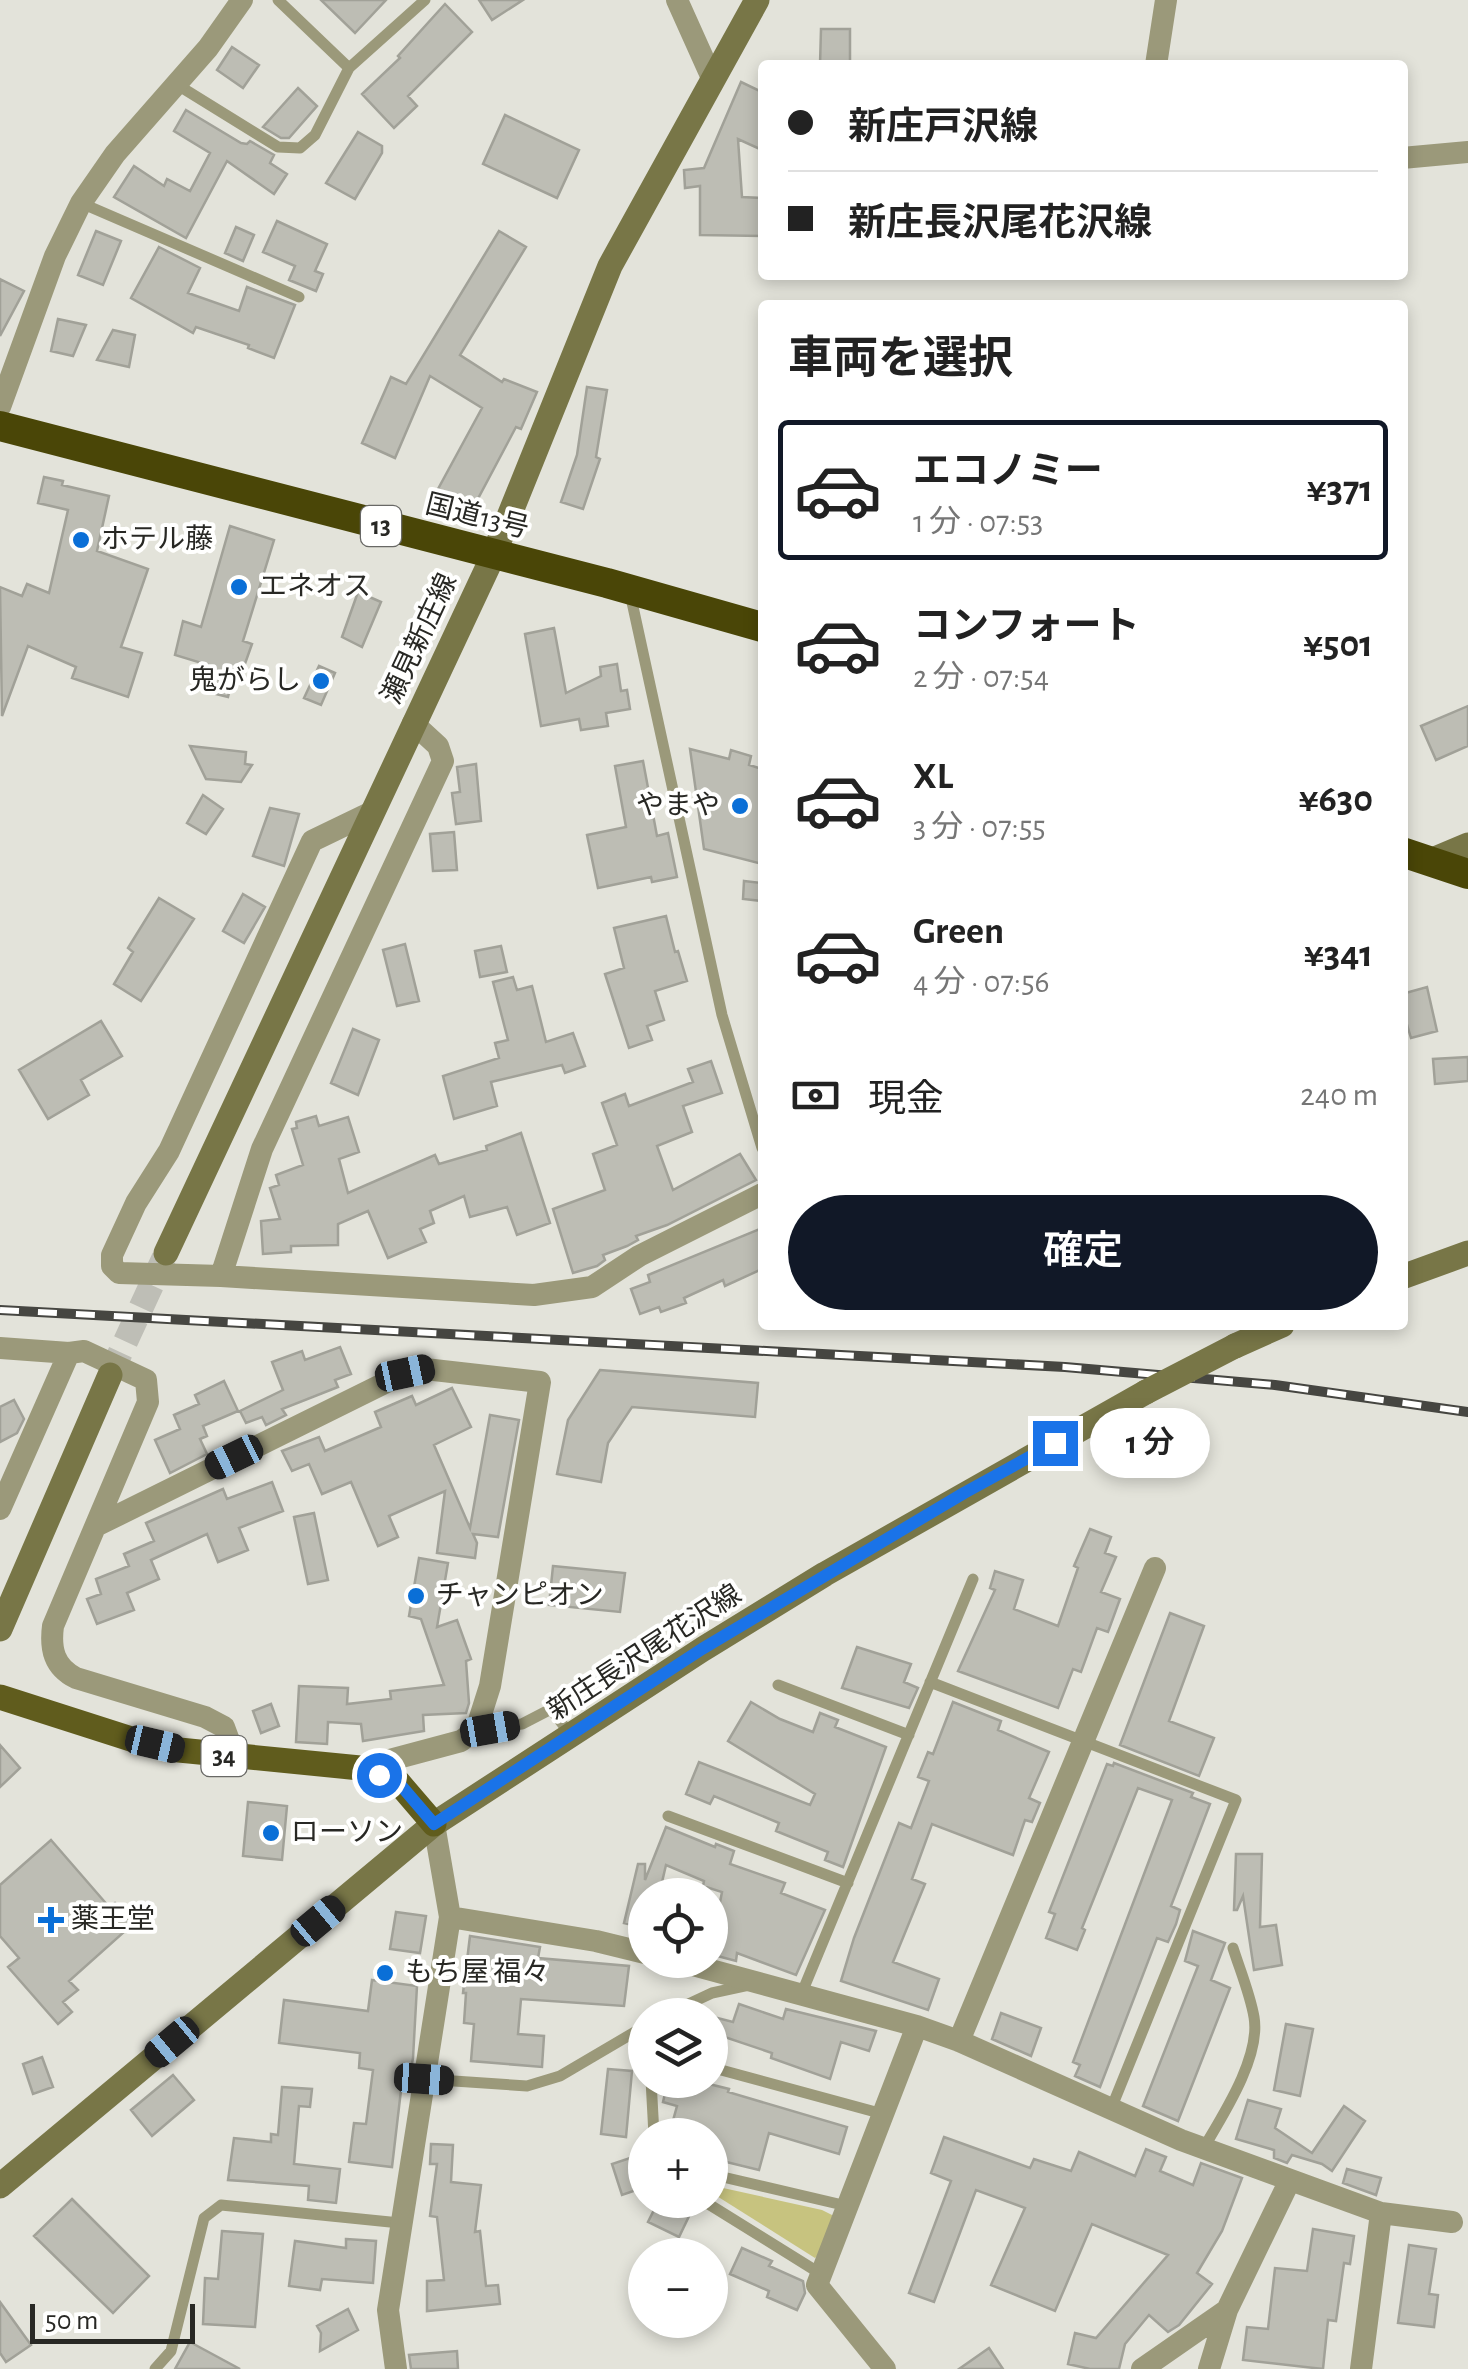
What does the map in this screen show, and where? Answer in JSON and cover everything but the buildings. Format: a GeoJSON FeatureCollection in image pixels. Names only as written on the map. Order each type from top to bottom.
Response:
{"type":"FeatureCollection","features":[{"type":"Feature","properties":{"kind":"highway","name":"国道13号"},"geometry":{"type":"LineString","coordinates":[[0,426],[758,626]]}},
{"type":"Feature","properties":{"kind":"highway"},"geometry":{"type":"LineString","coordinates":[[1412,863],[1468,874]]}},
{"type":"Feature","properties":{"kind":"main road","name":"瀬見新庄線"},"geometry":{"type":"LineString","coordinates":[[166,1253],[492,556],[610,266],[757,0]]}},
{"type":"Feature","properties":{"kind":"main road"},"geometry":{"type":"LineString","coordinates":[[1412,863],[1468,845]]}},
{"type":"Feature","properties":{"kind":"main road"},"geometry":{"type":"LineString","coordinates":[[1408,1275],[1468,1254]]}},
{"type":"Feature","properties":{"kind":"main road","name":"新庄長沢尾花沢線"},"geometry":{"type":"LineString","coordinates":[[0,2186],[434,1824],[702,1649],[964,1493],[1146,1392],[1271,1330]]}},
{"type":"Feature","properties":{"kind":"main road"},"geometry":{"type":"LineString","coordinates":[[0,1628],[110,1375]]}},
{"type":"Feature","properties":{"kind":"main road","name":"34"},"geometry":{"type":"LineString","coordinates":[[0,1697],[131,1739],[179,1750],[360,1768],[398,1782],[434,1824]]}},
{"type":"Feature","properties":{"kind":"street"},"geometry":{"type":"LineString","coordinates":[[0,407],[55,256],[81,204],[115,154],[242,0]]}},
{"type":"Feature","properties":{"kind":"street"},"geometry":{"type":"LineString","coordinates":[[676,0],[712,78]]}},
{"type":"Feature","properties":{"kind":"street"},"geometry":{"type":"LineString","coordinates":[[1157,60],[1166,0]]}},
{"type":"Feature","properties":{"kind":"street"},"geometry":{"type":"LineString","coordinates":[[1408,157],[1468,152]]}},
{"type":"Feature","properties":{"kind":"street"},"geometry":{"type":"LineString","coordinates":[[221,1276],[262,1148],[443,760],[438,746],[413,724]]}},
{"type":"Feature","properties":{"kind":"street"},"geometry":{"type":"LineString","coordinates":[[370,813],[312,841],[169,1151],[136,1203],[112,1255],[112,1266],[119,1273],[534,1295],[592,1287],[639,1256],[758,1196]]}},
{"type":"Feature","properties":{"kind":"street"},"geometry":{"type":"LineString","coordinates":[[0,1348],[84,1351],[140,1375],[149,1386],[148,1402],[53,1626],[51,1644],[64,1672],[76,1678],[205,1716],[224,1726],[235,1757]]}},
{"type":"Feature","properties":{"kind":"street"},"geometry":{"type":"LineString","coordinates":[[0,1509],[69,1353]]}},
{"type":"Feature","properties":{"kind":"street"},"geometry":{"type":"LineString","coordinates":[[98,1525],[405,1373],[425,1369],[540,1382],[490,1686],[476,1730],[461,1741],[360,1768]]}},
{"type":"Feature","properties":{"kind":"street"},"geometry":{"type":"LineString","coordinates":[[959,2041],[1155,1568]]}},
{"type":"Feature","properties":{"kind":"street"},"geometry":{"type":"LineString","coordinates":[[396,2369],[388,2310],[450,1918],[434,1824]]}},
{"type":"Feature","properties":{"kind":"street"},"geometry":{"type":"LineString","coordinates":[[450,1918],[628,1950]]}},
{"type":"Feature","properties":{"kind":"street"},"geometry":{"type":"LineString","coordinates":[[728,1975],[959,2041],[1203,2149],[1381,2214],[1452,2222]]}},
{"type":"Feature","properties":{"kind":"street"},"geometry":{"type":"LineString","coordinates":[[885,2369],[817,2284],[917,2026]]}},
{"type":"Feature","properties":{"kind":"street"},"geometry":{"type":"LineString","coordinates":[[1210,2369],[1227,2310],[1289,2182]]}},
{"type":"Feature","properties":{"kind":"street"},"geometry":{"type":"LineString","coordinates":[[1361,2369],[1381,2214]]}},
{"type":"Feature","properties":{"kind":"street"},"geometry":{"type":"LineString","coordinates":[[1142,2369],[1227,2310]]}},
{"type":"Feature","properties":{"kind":"lane"},"geometry":{"type":"LineString","coordinates":[[278,0],[349,68]]}},
{"type":"Feature","properties":{"kind":"lane"},"geometry":{"type":"LineString","coordinates":[[176,84],[278,147],[300,148],[315,135],[349,68],[426,0]]}},
{"type":"Feature","properties":{"kind":"lane"},"geometry":{"type":"LineString","coordinates":[[81,204],[299,297]]}},
{"type":"Feature","properties":{"kind":"lane"},"geometry":{"type":"LineString","coordinates":[[630,590],[722,1015],[758,1135]]}},
{"type":"Feature","properties":{"kind":"lane"},"geometry":{"type":"LineString","coordinates":[[801,1995],[973,1579]]}},
{"type":"Feature","properties":{"kind":"lane"},"geometry":{"type":"LineString","coordinates":[[930,1682],[1236,1800],[1110,2109]]}},
{"type":"Feature","properties":{"kind":"lane"},"geometry":{"type":"LineString","coordinates":[[778,1685],[909,1735]]}},
{"type":"Feature","properties":{"kind":"lane"},"geometry":{"type":"LineString","coordinates":[[476,1730],[522,1724],[551,1709],[571,1736]]}},
{"type":"Feature","properties":{"kind":"lane"},"geometry":{"type":"LineString","coordinates":[[668,1816],[848,1883]]}},
{"type":"Feature","properties":{"kind":"lane"},"geometry":{"type":"LineString","coordinates":[[1203,2149],[1224,2114],[1255,2042],[1254,2018],[1234,1948]]}},
{"type":"Feature","properties":{"kind":"lane"},"geometry":{"type":"LineString","coordinates":[[699,1998],[758,1983]]}},
{"type":"Feature","properties":{"kind":"lane"},"geometry":{"type":"LineString","coordinates":[[424,2079],[526,2086],[560,2076],[628,2036]]}},
{"type":"Feature","properties":{"kind":"lane"},"geometry":{"type":"LineString","coordinates":[[728,2073],[883,2114]]}},
{"type":"Feature","properties":{"kind":"lane"},"geometry":{"type":"LineString","coordinates":[[728,2178],[848,2206]]}},
{"type":"Feature","properties":{"kind":"lane"},"geometry":{"type":"LineString","coordinates":[[155,2369],[171,2351],[204,2218],[221,2205],[400,2223]]}},
{"type":"Feature","properties":{"kind":"lane"},"geometry":{"type":"LineString","coordinates":[[728,2216],[821,2274]]}},
{"type":"Feature","properties":{"kind":"shaded area"},"geometry":{"type":"Polygon","coordinates":[[[728,2189],[834,2216],[823,2251],[815,2258],[728,2203],[728,2189]]]}},
{"type":"Feature","properties":{"kind":"tunnel"},"geometry":{"type":"LineString","coordinates":[[110,1375],[164,1258]]}},
{"type":"Feature","properties":{"kind":"railway"},"geometry":{"type":"LineString","coordinates":[[0,1310],[1065,1367],[1275,1385],[1468,1412]]}},
{"type":"Feature","properties":{"kind":"place","name":"ホテル藤"},"geometry":{"type":"Point","coordinates":[81,540]}},
{"type":"Feature","properties":{"kind":"place","name":"エネオス"},"geometry":{"type":"Point","coordinates":[239,587]}},
{"type":"Feature","properties":{"kind":"place","name":"鬼がらし"},"geometry":{"type":"Point","coordinates":[321,681]}},
{"type":"Feature","properties":{"kind":"place","name":"やまや"},"geometry":{"type":"Point","coordinates":[740,806]}},
{"type":"Feature","properties":{"kind":"place","name":"チャンピオン"},"geometry":{"type":"Point","coordinates":[416,1596]}},
{"type":"Feature","properties":{"kind":"place","name":"ローソン"},"geometry":{"type":"Point","coordinates":[271,1833]}},
{"type":"Feature","properties":{"kind":"place","name":"薬王堂"},"geometry":{"type":"Point","coordinates":[51,1920]}},
{"type":"Feature","properties":{"kind":"place","name":"もち屋 福々"},"geometry":{"type":"Point","coordinates":[385,1973]}},
{"type":"Feature","properties":{"kind":"route"},"geometry":{"type":"LineString","coordinates":[[379,1775],[398,1782],[434,1824],[702,1649],[1055,1443]]}}]}
